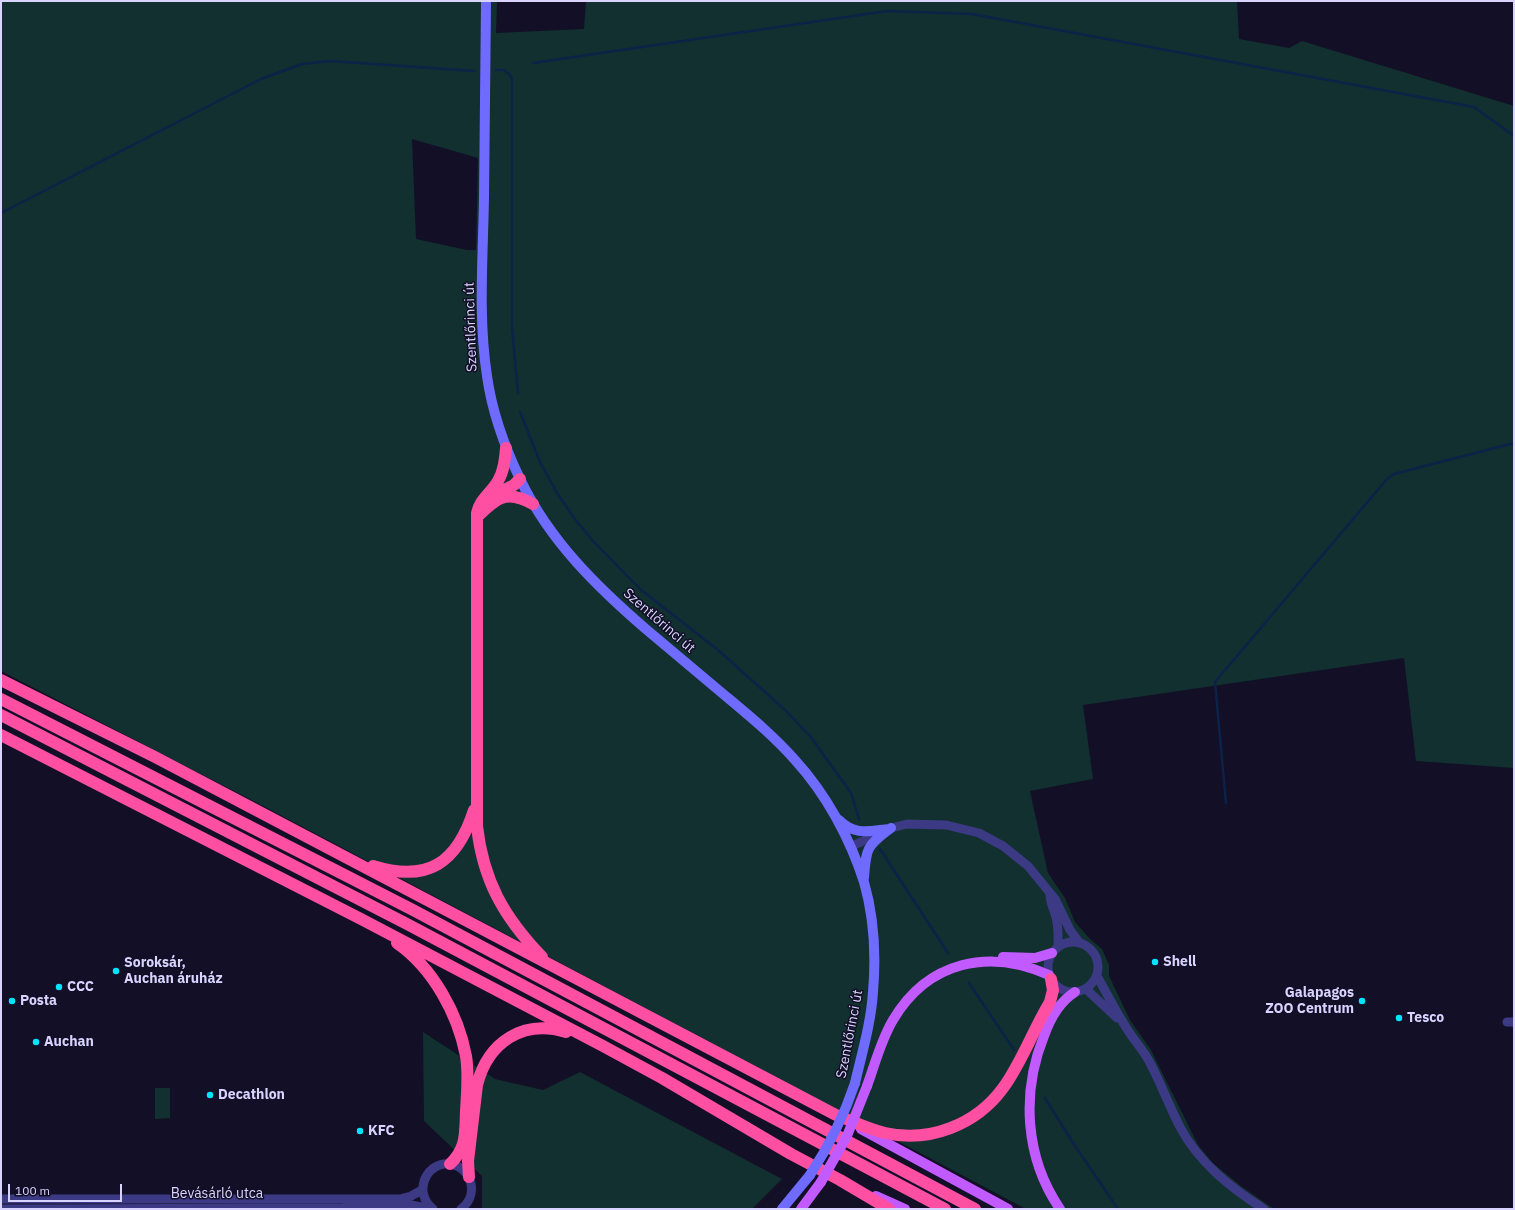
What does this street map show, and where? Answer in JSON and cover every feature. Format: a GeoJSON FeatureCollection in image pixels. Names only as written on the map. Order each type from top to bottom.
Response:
{"type":"FeatureCollection","features":[{"type":"Feature","properties":{"kind":"highway"},"geometry":{"type":"LineString","coordinates":[[506,448],[502,473],[496,484],[480,502],[476,518],[476,803],[479,840],[485,868],[492,888],[512,921],[548,963]]}},
{"type":"Feature","properties":{"kind":"highway"},"geometry":{"type":"LineString","coordinates":[[496,484],[507,480],[520,479]]}},
{"type":"Feature","properties":{"kind":"highway"},"geometry":{"type":"LineString","coordinates":[[476,518],[492,496],[514,485],[520,479]]}},
{"type":"Feature","properties":{"kind":"highway"},"geometry":{"type":"LineString","coordinates":[[476,518],[491,503],[505,497],[520,498],[532,504]]}},
{"type":"Feature","properties":{"kind":"highway"},"geometry":{"type":"LineString","coordinates":[[1,679],[349,858],[836,1115],[872,1129],[902,1135],[919,1135],[938,1132],[969,1120],[982,1111],[1003,1088],[1012,1075],[1050,1002],[1053,990],[1050,977]]}},
{"type":"Feature","properties":{"kind":"highway"},"geometry":{"type":"LineString","coordinates":[[1,699],[413,910],[975,1209]]}},
{"type":"Feature","properties":{"kind":"highway"},"geometry":{"type":"LineString","coordinates":[[1,716],[407,924],[945,1209]]}},
{"type":"Feature","properties":{"kind":"highway"},"geometry":{"type":"LineString","coordinates":[[1,735],[361,919],[603,1046],[662,1078],[791,1154],[840,1180],[889,1209]]}},
{"type":"Feature","properties":{"kind":"highway"},"geometry":{"type":"LineString","coordinates":[[349,858],[377,867],[406,872],[418,871],[441,863],[456,849],[469,826],[476,803]]}},
{"type":"Feature","properties":{"kind":"highway"},"geometry":{"type":"LineString","coordinates":[[361,919],[400,946],[421,965],[439,990],[456,1024],[466,1056],[467,1091],[464,1144],[457,1158],[450,1164]]}},
{"type":"Feature","properties":{"kind":"highway"},"geometry":{"type":"LineString","coordinates":[[469,1177],[468,1161],[477,1085],[484,1067],[495,1050],[502,1043],[529,1029],[553,1028],[603,1046]]}},
{"type":"Feature","properties":{"kind":"main road","name":"Szentlőrinci út"},"geometry":{"type":"LineString","coordinates":[[486,1],[482,322],[488,385],[506,448],[532,504],[564,549],[609,597],[785,748],[808,775],[836,818],[850,847],[864,882],[872,930],[874,974],[871,1013],[855,1083],[833,1138],[810,1175],[782,1209]]}},
{"type":"Feature","properties":{"kind":"main road"},"geometry":{"type":"LineString","coordinates":[[836,818],[847,828],[855,831],[866,832],[891,828]]}},
{"type":"Feature","properties":{"kind":"main road"},"geometry":{"type":"LineString","coordinates":[[864,882],[864,860],[868,849],[875,840],[891,828]]}},
{"type":"Feature","properties":{"kind":"main road"},"geometry":{"type":"LineString","coordinates":[[991,961],[1002,957],[1035,958],[1055,950]]}},
{"type":"Feature","properties":{"kind":"main road"},"geometry":{"type":"LineString","coordinates":[[801,1209],[821,1182],[847,1136],[868,1086],[886,1034],[896,1015],[911,995],[921,986],[945,971],[966,964],[991,961],[1006,962],[1029,967],[1050,977]]}},
{"type":"Feature","properties":{"kind":"main road"},"geometry":{"type":"LineString","coordinates":[[1060,1209],[1037,1162],[1031,1131],[1029,1103],[1033,1070],[1046,1030],[1058,1007],[1065,999],[1075,992]]}},
{"type":"Feature","properties":{"kind":"main road"},"geometry":{"type":"LineString","coordinates":[[836,1115],[1008,1209]]}},
{"type":"Feature","properties":{"kind":"main road"},"geometry":{"type":"LineString","coordinates":[[840,1180],[905,1209]]}},
{"type":"Feature","properties":{"kind":"street"},"geometry":{"type":"LineString","coordinates":[[850,847],[891,828],[907,824],[936,824],[954,826],[979,833],[998,843],[1022,860],[1036,875],[1055,899],[1070,930],[1079,942]]}},
{"type":"Feature","properties":{"kind":"street"},"geometry":{"type":"LineString","coordinates":[[1050,894],[1050,901],[1057,922],[1058,934],[1055,950],[1048,964],[1050,977],[1061,989],[1075,992],[1086,989],[1092,984],[1097,976],[1098,963],[1095,953],[1087,945],[1079,942],[1066,942],[1055,950]]}},
{"type":"Feature","properties":{"kind":"street"},"geometry":{"type":"LineString","coordinates":[[1097,976],[1124,1024],[1149,1061],[1181,1128],[1198,1153],[1219,1176],[1264,1209]]}},
{"type":"Feature","properties":{"kind":"street"},"geometry":{"type":"LineString","coordinates":[[1086,989],[1124,1024]]}},
{"type":"Feature","properties":{"kind":"street"},"geometry":{"type":"LineString","coordinates":[[432,1209],[426,1202],[422,1190],[424,1180],[430,1171],[440,1165],[450,1164],[461,1169],[469,1177],[472,1191],[465,1207]]}},
{"type":"Feature","properties":{"kind":"street"},"geometry":{"type":"LineString","coordinates":[[1,1199],[400,1199],[411,1196],[422,1190]]}},
{"type":"Feature","properties":{"kind":"street","name":"Bevásárló utca"},"geometry":{"type":"LineString","coordinates":[[1,1209],[343,1208],[411,1205],[432,1209]]}},
{"type":"Feature","properties":{"kind":"green space"},"geometry":{"type":"Polygon","coordinates":[[[1,1],[497,1],[496,33],[584,29],[586,1],[1237,1],[1239,39],[1289,48],[1302,41],[1514,106],[1514,768],[1416,761],[1404,658],[1083,705],[1093,779],[1030,791],[1048,873],[1065,898],[1075,922],[1090,939],[1102,949],[1109,965],[1109,976],[1130,1020],[1151,1050],[1198,1145],[1214,1164],[1241,1186],[1274,1209],[1026,1209],[269,809],[1,671],[1,1]],[[412,139],[416,239],[467,250],[476,250],[478,158],[412,139]]]}},
{"type":"Feature","properties":{"kind":"green space"},"geometry":{"type":"Polygon","coordinates":[[[423,1032],[495,1079],[543,1090],[580,1072],[782,1179],[752,1209],[482,1209],[482,1176],[424,1121],[423,1032]]]}},
{"type":"Feature","properties":{"kind":"green space"},"geometry":{"type":"Polygon","coordinates":[[[155,1088],[170,1088],[170,1118],[155,1119],[155,1088]]]}},
{"type":"Feature","properties":{"kind":"waterway"},"geometry":{"type":"LineString","coordinates":[[533,63],[887,11],[972,14],[1474,107],[1514,136]]}},
{"type":"Feature","properties":{"kind":"waterway"},"geometry":{"type":"LineString","coordinates":[[1,213],[261,79],[302,64],[330,61],[475,71]]}},
{"type":"Feature","properties":{"kind":"waterway"},"geometry":{"type":"LineString","coordinates":[[496,70],[504,70],[512,79],[512,328],[518,393]]}},
{"type":"Feature","properties":{"kind":"waterway"},"geometry":{"type":"LineString","coordinates":[[520,412],[540,462],[557,493],[574,518],[593,541],[640,589],[718,650],[785,710],[810,736],[851,793],[859,819]]}},
{"type":"Feature","properties":{"kind":"waterway"},"geometry":{"type":"LineString","coordinates":[[1226,803],[1215,682],[1387,479],[1394,474],[1514,443]]}},
{"type":"Feature","properties":{"kind":"waterway"},"geometry":{"type":"LineString","coordinates":[[880,849],[948,953]]}},
{"type":"Feature","properties":{"kind":"waterway"},"geometry":{"type":"LineString","coordinates":[[969,983],[1014,1050]]}},
{"type":"Feature","properties":{"kind":"waterway"},"geometry":{"type":"LineString","coordinates":[[1045,1098],[1073,1143],[1118,1209]]}},
{"type":"Feature","properties":{"kind":"place","name":"Shell"},"geometry":{"type":"Point","coordinates":[1155,962]}},
{"type":"Feature","properties":{"kind":"place","name":"Soroksár, Auchan áruház"},"geometry":{"type":"Point","coordinates":[116,971]}},
{"type":"Feature","properties":{"kind":"place","name":"CCC"},"geometry":{"type":"Point","coordinates":[59,987]}},
{"type":"Feature","properties":{"kind":"place","name":"Posta"},"geometry":{"type":"Point","coordinates":[12,1001]}},
{"type":"Feature","properties":{"kind":"place","name":"Galapagos ZOO Centrum"},"geometry":{"type":"Point","coordinates":[1362,1001]}},
{"type":"Feature","properties":{"kind":"place","name":"Tesco"},"geometry":{"type":"Point","coordinates":[1399,1018]}},
{"type":"Feature","properties":{"kind":"place","name":"Auchan"},"geometry":{"type":"Point","coordinates":[36,1042]}},
{"type":"Feature","properties":{"kind":"place","name":"Decathlon"},"geometry":{"type":"Point","coordinates":[210,1095]}},
{"type":"Feature","properties":{"kind":"place","name":"KFC"},"geometry":{"type":"Point","coordinates":[360,1131]}}]}
